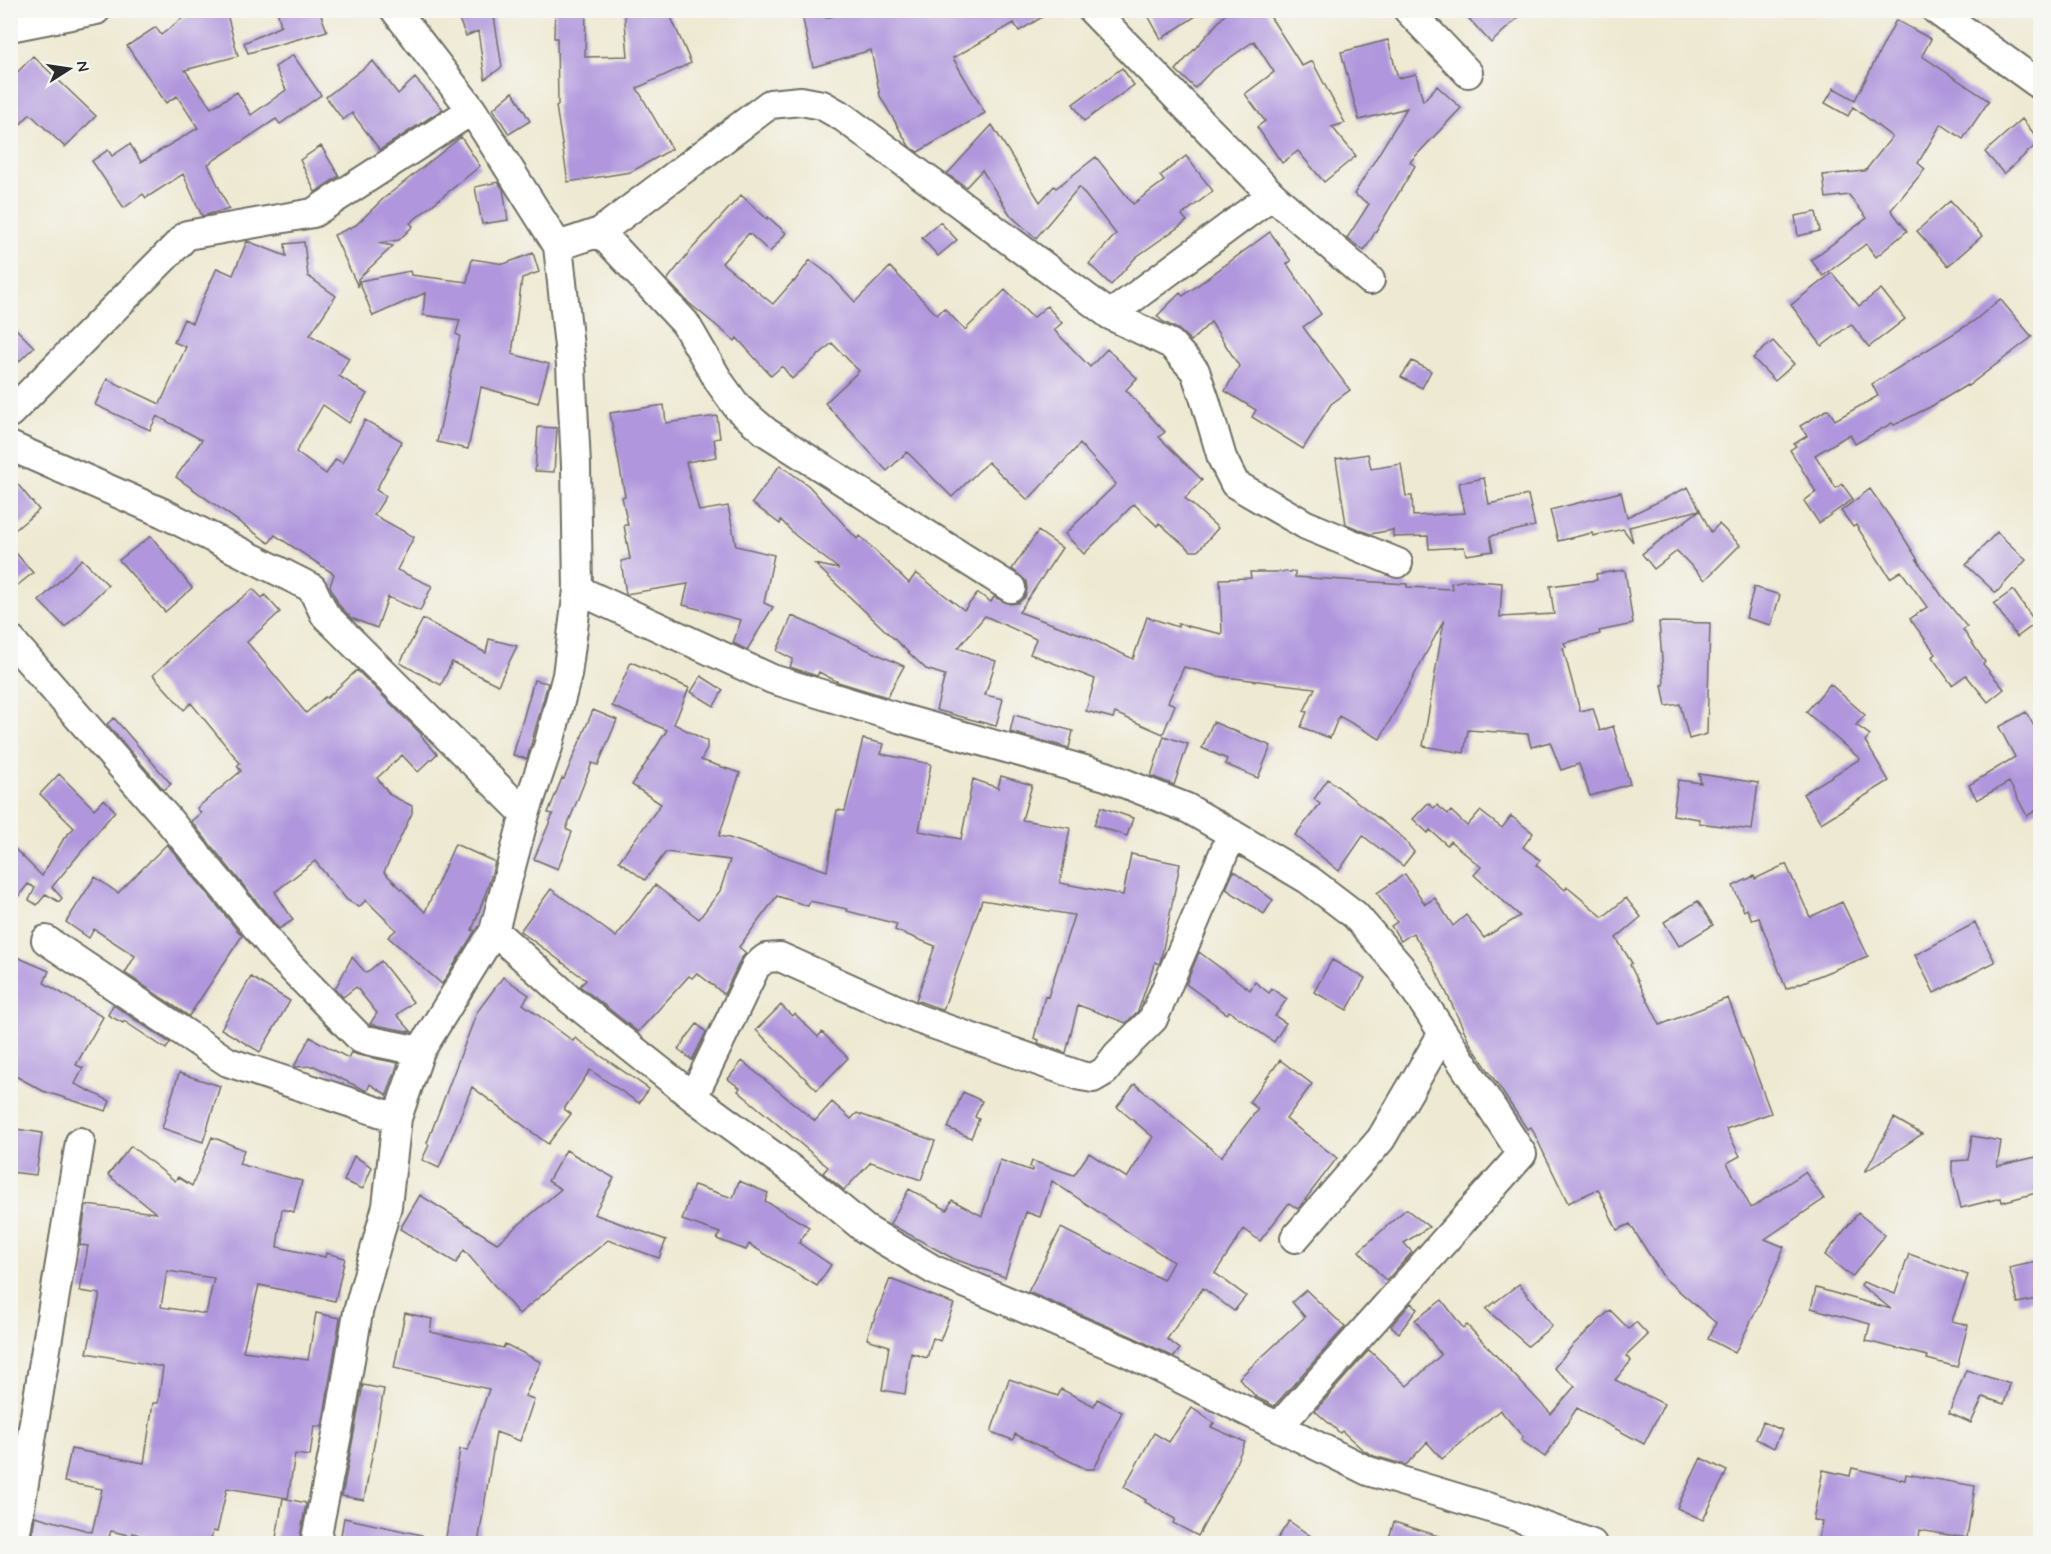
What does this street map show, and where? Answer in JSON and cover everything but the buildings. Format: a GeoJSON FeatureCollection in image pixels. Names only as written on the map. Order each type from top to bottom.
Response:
{"type":"FeatureCollection","features":[{"type":"Feature","properties":{"kind":"street"},"geometry":{"type":"LineString","coordinates":[[10,27],[96,10]]}},
{"type":"Feature","properties":{"kind":"street"},"geometry":{"type":"LineString","coordinates":[[315,1544],[340,1420],[358,1312],[387,1206],[397,1118],[420,1051],[494,931],[525,814],[548,747],[567,675],[578,590],[576,465],[571,366],[558,246],[472,110],[395,10]]}},
{"type":"Feature","properties":{"kind":"street"},"geometry":{"type":"LineString","coordinates":[[1092,10],[1272,195],[1370,280]]}},
{"type":"Feature","properties":{"kind":"street"},"geometry":{"type":"LineString","coordinates":[[1408,10],[1468,73]]}},
{"type":"Feature","properties":{"kind":"street"},"geometry":{"type":"LineString","coordinates":[[1936,10],[2040,85]]}},
{"type":"Feature","properties":{"kind":"street"},"geometry":{"type":"LineString","coordinates":[[558,246],[600,232],[770,104],[801,101],[822,105],[843,117],[1110,315],[1172,344],[1195,371],[1222,458],[1235,484],[1306,525],[1398,563]]}},
{"type":"Feature","properties":{"kind":"street"},"geometry":{"type":"LineString","coordinates":[[10,413],[187,235],[313,213],[472,110]]}},
{"type":"Feature","properties":{"kind":"street"},"geometry":{"type":"LineString","coordinates":[[1110,315],[1272,195]]}},
{"type":"Feature","properties":{"kind":"street"},"geometry":{"type":"LineString","coordinates":[[600,232],[685,323],[720,383],[738,408],[766,432],[1011,588]]}},
{"type":"Feature","properties":{"kind":"street"},"geometry":{"type":"LineString","coordinates":[[10,446],[163,513],[312,588],[325,615],[525,814]]}},
{"type":"Feature","properties":{"kind":"street"},"geometry":{"type":"LineString","coordinates":[[578,590],[772,679],[899,718],[1106,776],[1187,808],[1309,880],[1354,915],[1400,967],[1522,1155],[1279,1425]]}},
{"type":"Feature","properties":{"kind":"street"},"geometry":{"type":"LineString","coordinates":[[10,639],[166,817],[280,956],[361,1039],[420,1051]]}},
{"type":"Feature","properties":{"kind":"street"},"geometry":{"type":"LineString","coordinates":[[693,1097],[756,966],[766,958],[780,957],[918,1020],[1081,1076],[1093,1078],[1105,1071],[1117,1055],[1153,1019],[1232,834]]}},
{"type":"Feature","properties":{"kind":"street"},"geometry":{"type":"LineString","coordinates":[[494,931],[571,1000],[693,1097],[807,1180],[865,1229],[934,1270],[1127,1352],[1279,1425],[1368,1471],[1507,1513],[1592,1544]]}},
{"type":"Feature","properties":{"kind":"street"},"geometry":{"type":"LineString","coordinates":[[46,940],[228,1062],[397,1118]]}},
{"type":"Feature","properties":{"kind":"street"},"geometry":{"type":"LineString","coordinates":[[1294,1238],[1381,1138],[1443,1033]]}},
{"type":"Feature","properties":{"kind":"street"},"geometry":{"type":"LineString","coordinates":[[14,1544],[80,1142]]}}]}
